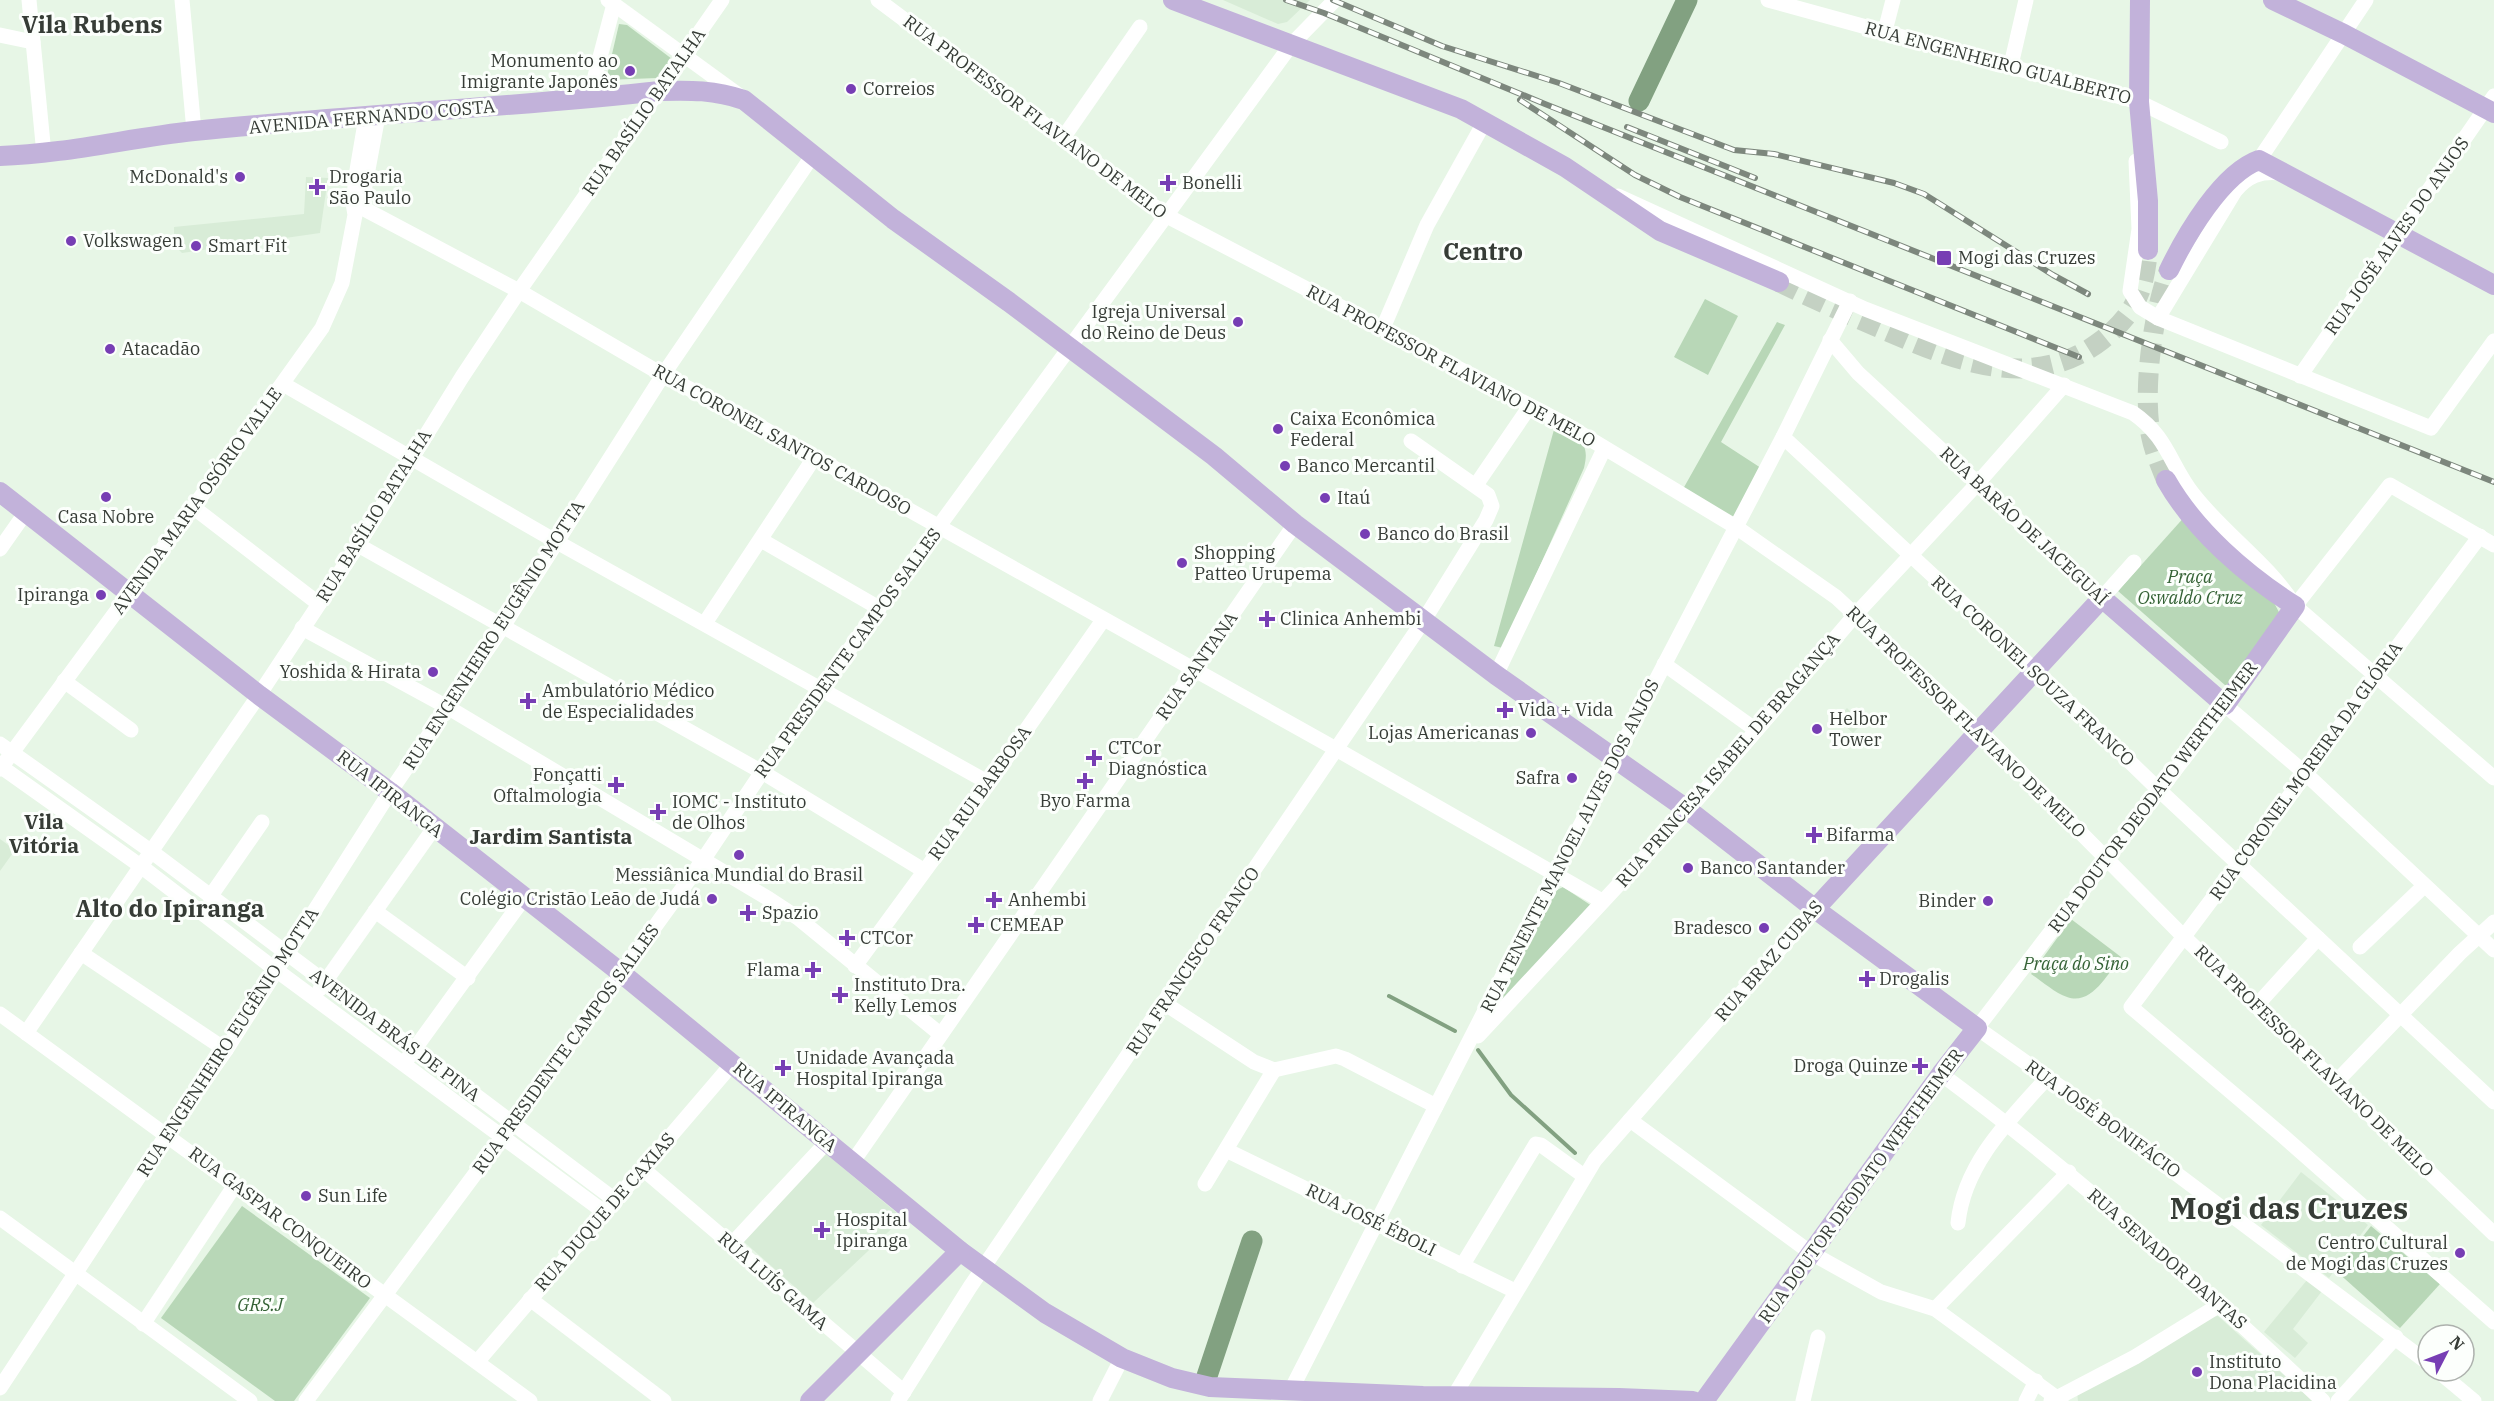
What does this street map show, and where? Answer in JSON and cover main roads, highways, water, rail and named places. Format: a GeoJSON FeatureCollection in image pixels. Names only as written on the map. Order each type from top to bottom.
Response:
{"type":"FeatureCollection","features":[{"type":"Feature","properties":{"kind":"main road"},"geometry":{"type":"LineString","coordinates":[[1173,0],[1444,102],[1485,121],[1596,186],[1660,231],[1779,282]]}},
{"type":"Feature","properties":{"kind":"main road"},"geometry":{"type":"LineString","coordinates":[[2139,0],[2139,106],[2148,191],[2148,250]]}},
{"type":"Feature","properties":{"kind":"main road"},"geometry":{"type":"LineString","coordinates":[[2273,0],[2491,106]]}},
{"type":"Feature","properties":{"kind":"main road","name":"AVENIDA FERNANDO COSTA"},"geometry":{"type":"LineString","coordinates":[[0,156],[44,154],[101,143],[311,119],[589,99],[660,91],[699,89],[744,100],[931,248],[1071,348],[1214,456],[1295,524],[1496,675],[1688,810],[1815,909]]}},
{"type":"Feature","properties":{"kind":"main road"},"geometry":{"type":"LineString","coordinates":[[2169,270],[2198,222],[2230,179],[2245,165],[2259,160],[2494,285]]}},
{"type":"Feature","properties":{"kind":"main road","name":"RUA DOUTOR DEODATO WERTHEIMER"},"geometry":{"type":"LineString","coordinates":[[2166,480],[2193,517],[2248,573],[2295,606],[2225,705]]}},
{"type":"Feature","properties":{"kind":"main road","name":"RUA IPIRANGA"},"geometry":{"type":"LineString","coordinates":[[0,492],[259,695],[390,792],[620,972],[960,1251],[1045,1313],[1122,1358],[1172,1378],[1201,1386],[1291,1390],[1337,1397],[1454,1396],[1693,1401]]}},
{"type":"Feature","properties":{"kind":"main road","name":"RUA BRAZ CUBAS"},"geometry":{"type":"LineString","coordinates":[[1815,909],[2102,598]]}},
{"type":"Feature","properties":{"kind":"main road","name":"RUA BARÃO DE JACEGUAÍ"},"geometry":{"type":"LineString","coordinates":[[2102,598],[2225,705]]}},
{"type":"Feature","properties":{"kind":"main road","name":"RUA DOUTOR DEODATO WERTHEIMER"},"geometry":{"type":"LineString","coordinates":[[1704,1401],[1941,1074],[1977,1028],[1815,909]]}},
{"type":"Feature","properties":{"kind":"main road"},"geometry":{"type":"LineString","coordinates":[[810,1401],[960,1251]]}},
{"type":"Feature","properties":{"kind":"waterway"},"geometry":{"type":"LineString","coordinates":[[1639,101],[1687,0]]}},
{"type":"Feature","properties":{"kind":"waterway"},"geometry":{"type":"LineString","coordinates":[[1389,996],[1455,1031]]}},
{"type":"Feature","properties":{"kind":"waterway"},"geometry":{"type":"LineString","coordinates":[[1478,1050],[1511,1095],[1575,1153]]}},
{"type":"Feature","properties":{"kind":"waterway"},"geometry":{"type":"LineString","coordinates":[[1207,1376],[1252,1241]]}},
{"type":"Feature","properties":{"kind":"tunnel"},"geometry":{"type":"LineString","coordinates":[[1779,282],[1856,318],[1936,351],[1992,366],[2020,368],[2048,365],[2075,356],[2114,330],[2130,310],[2141,289],[2148,250]]}},
{"type":"Feature","properties":{"kind":"tunnel"},"geometry":{"type":"LineString","coordinates":[[2166,480],[2151,436],[2148,397],[2154,329],[2169,270]]}},
{"type":"Feature","properties":{"kind":"railway"},"geometry":{"type":"LineString","coordinates":[[1286,0],[1324,13],[1545,104],[2494,482]]}},
{"type":"Feature","properties":{"kind":"railway"},"geometry":{"type":"LineString","coordinates":[[1333,0],[1442,46],[1559,83],[1734,150],[1774,154],[1894,183],[1924,194],[2053,275],[2088,294]]}},
{"type":"Feature","properties":{"kind":"railway"},"geometry":{"type":"LineString","coordinates":[[1520,100],[1635,175],[1680,197],[2079,357]]}},
{"type":"Feature","properties":{"kind":"railway"},"geometry":{"type":"LineString","coordinates":[[1627,127],[1755,178]]}},
{"type":"Feature","properties":{"kind":"place","name":"Monumento ao Imigrante Japonês"},"geometry":{"type":"Point","coordinates":[630,71]}},
{"type":"Feature","properties":{"kind":"place","name":"Correios"},"geometry":{"type":"Point","coordinates":[851,89]}},
{"type":"Feature","properties":{"kind":"place","name":"McDonald's"},"geometry":{"type":"Point","coordinates":[240,177]}},
{"type":"Feature","properties":{"kind":"place","name":"Bonelli"},"geometry":{"type":"Point","coordinates":[1168,183]}},
{"type":"Feature","properties":{"kind":"place","name":"Drogaria São Paulo"},"geometry":{"type":"Point","coordinates":[317,187]}},
{"type":"Feature","properties":{"kind":"place","name":"Volkswagen"},"geometry":{"type":"Point","coordinates":[71,241]}},
{"type":"Feature","properties":{"kind":"place","name":"Smart Fit"},"geometry":{"type":"Point","coordinates":[196,246]}},
{"type":"Feature","properties":{"kind":"place","name":"Mogi das Cruzes"},"geometry":{"type":"Point","coordinates":[1944,258]}},
{"type":"Feature","properties":{"kind":"place","name":"Igreja Universal do Reino de Deus"},"geometry":{"type":"Point","coordinates":[1238,322]}},
{"type":"Feature","properties":{"kind":"place","name":"Atacadão"},"geometry":{"type":"Point","coordinates":[110,349]}},
{"type":"Feature","properties":{"kind":"place","name":"Caixa Econômica Federal"},"geometry":{"type":"Point","coordinates":[1278,429]}},
{"type":"Feature","properties":{"kind":"place","name":"Banco Mercantil"},"geometry":{"type":"Point","coordinates":[1285,466]}},
{"type":"Feature","properties":{"kind":"place","name":"Casa Nobre"},"geometry":{"type":"Point","coordinates":[106,497]}},
{"type":"Feature","properties":{"kind":"place","name":"Itaú"},"geometry":{"type":"Point","coordinates":[1325,498]}},
{"type":"Feature","properties":{"kind":"place","name":"Banco do Brasil"},"geometry":{"type":"Point","coordinates":[1365,534]}},
{"type":"Feature","properties":{"kind":"place","name":"Shopping Patteo Urupema"},"geometry":{"type":"Point","coordinates":[1182,563]}},
{"type":"Feature","properties":{"kind":"place","name":"Ipiranga"},"geometry":{"type":"Point","coordinates":[101,595]}},
{"type":"Feature","properties":{"kind":"place","name":"Clinica Anhembi"},"geometry":{"type":"Point","coordinates":[1267,619]}},
{"type":"Feature","properties":{"kind":"place","name":"Yoshida & Hirata"},"geometry":{"type":"Point","coordinates":[433,672]}},
{"type":"Feature","properties":{"kind":"place","name":"Ambulatório Médico de Especialidades"},"geometry":{"type":"Point","coordinates":[528,701]}},
{"type":"Feature","properties":{"kind":"place","name":"Vida + Vida"},"geometry":{"type":"Point","coordinates":[1505,710]}},
{"type":"Feature","properties":{"kind":"place","name":"Helbor Tower"},"geometry":{"type":"Point","coordinates":[1817,729]}},
{"type":"Feature","properties":{"kind":"place","name":"Lojas Americanas"},"geometry":{"type":"Point","coordinates":[1531,733]}},
{"type":"Feature","properties":{"kind":"place","name":"CTCor Diagnóstica"},"geometry":{"type":"Point","coordinates":[1094,758]}},
{"type":"Feature","properties":{"kind":"place","name":"Safra"},"geometry":{"type":"Point","coordinates":[1572,778]}},
{"type":"Feature","properties":{"kind":"place","name":"Byo Farma"},"geometry":{"type":"Point","coordinates":[1085,781]}},
{"type":"Feature","properties":{"kind":"place","name":"Fonçatti Oftalmologia"},"geometry":{"type":"Point","coordinates":[616,785]}},
{"type":"Feature","properties":{"kind":"place","name":"IOMC - Instituto de Olhos"},"geometry":{"type":"Point","coordinates":[658,812]}},
{"type":"Feature","properties":{"kind":"place","name":"Bifarma"},"geometry":{"type":"Point","coordinates":[1814,835]}},
{"type":"Feature","properties":{"kind":"place","name":"Messiânica Mundial do Brasil"},"geometry":{"type":"Point","coordinates":[739,855]}},
{"type":"Feature","properties":{"kind":"place","name":"Banco Santander"},"geometry":{"type":"Point","coordinates":[1688,868]}},
{"type":"Feature","properties":{"kind":"place","name":"Colégio Cristão Leão de Judá"},"geometry":{"type":"Point","coordinates":[712,899]}},
{"type":"Feature","properties":{"kind":"place","name":"Anhembi"},"geometry":{"type":"Point","coordinates":[994,900]}},
{"type":"Feature","properties":{"kind":"place","name":"Binder"},"geometry":{"type":"Point","coordinates":[1988,901]}},
{"type":"Feature","properties":{"kind":"place","name":"Spazio"},"geometry":{"type":"Point","coordinates":[748,913]}},
{"type":"Feature","properties":{"kind":"place","name":"CEMEAP"},"geometry":{"type":"Point","coordinates":[976,925]}},
{"type":"Feature","properties":{"kind":"place","name":"Bradesco"},"geometry":{"type":"Point","coordinates":[1764,928]}},
{"type":"Feature","properties":{"kind":"place","name":"CTCor"},"geometry":{"type":"Point","coordinates":[847,938]}},
{"type":"Feature","properties":{"kind":"place","name":"Flama"},"geometry":{"type":"Point","coordinates":[813,970]}},
{"type":"Feature","properties":{"kind":"place","name":"Drogalis"},"geometry":{"type":"Point","coordinates":[1867,979]}},
{"type":"Feature","properties":{"kind":"place","name":"Instituto Dra. Kelly Lemos"},"geometry":{"type":"Point","coordinates":[840,995]}},
{"type":"Feature","properties":{"kind":"place","name":"Droga Quinze"},"geometry":{"type":"Point","coordinates":[1920,1066]}},
{"type":"Feature","properties":{"kind":"place","name":"Unidade Avançada Hospital Ipiranga"},"geometry":{"type":"Point","coordinates":[783,1068]}},
{"type":"Feature","properties":{"kind":"place","name":"Sun Life"},"geometry":{"type":"Point","coordinates":[306,1196]}},
{"type":"Feature","properties":{"kind":"place","name":"Hospital Ipiranga"},"geometry":{"type":"Point","coordinates":[822,1230]}},
{"type":"Feature","properties":{"kind":"place","name":"Centro Cultural de Mogi das Cruzes"},"geometry":{"type":"Point","coordinates":[2460,1253]}},
{"type":"Feature","properties":{"kind":"place","name":"Instituto Dona Placidina"},"geometry":{"type":"Point","coordinates":[2197,1372]}},
{"type":"Feature","properties":{"kind":"district","name":"Vila Rubens"},"geometry":{"type":"Point","coordinates":[92,25]}},
{"type":"Feature","properties":{"kind":"district","name":"Centro"},"geometry":{"type":"Point","coordinates":[1483,252]}},
{"type":"Feature","properties":{"kind":"district","name":"Vila Vitória"},"geometry":{"type":"Point","coordinates":[44,834]}},
{"type":"Feature","properties":{"kind":"district","name":"Jardim Santista"},"geometry":{"type":"Point","coordinates":[551,837]}},
{"type":"Feature","properties":{"kind":"district","name":"Alto do Ipiranga"},"geometry":{"type":"Point","coordinates":[170,909]}},
{"type":"Feature","properties":{"kind":"district","name":"Mogi das Cruzes"},"geometry":{"type":"Point","coordinates":[2289,1209]}},
{"type":"Feature","properties":{"kind":"park label","name":"Praça Oswaldo Cruz"},"geometry":{"type":"Point","coordinates":[2190,587]}},
{"type":"Feature","properties":{"kind":"park label","name":"Praça do Sino"},"geometry":{"type":"Point","coordinates":[2076,964]}},
{"type":"Feature","properties":{"kind":"park label","name":"GRS.J"},"geometry":{"type":"Point","coordinates":[260,1305]}}]}
